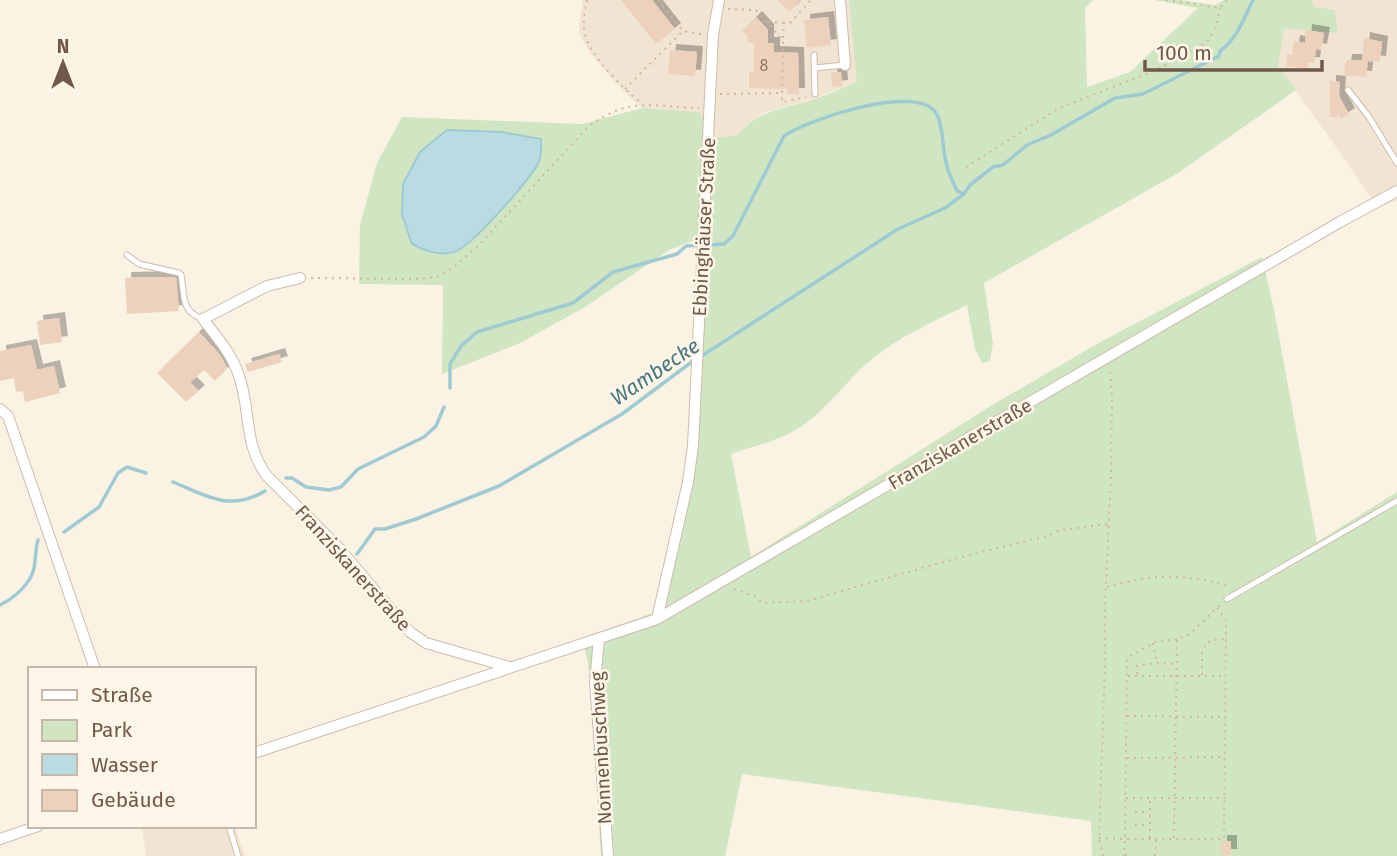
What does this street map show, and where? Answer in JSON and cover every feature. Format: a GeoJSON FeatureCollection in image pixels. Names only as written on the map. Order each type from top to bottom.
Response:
{"type":"FeatureCollection","features":[{"type":"Feature","properties":{"kind":"street"},"geometry":{"type":"LineString","coordinates":[[839,0],[845,65]]}},
{"type":"Feature","properties":{"kind":"street","name":"Ebbinghäuser Straße"},"geometry":{"type":"LineString","coordinates":[[657,618],[688,482],[693,446],[713,35],[718,2]]}},
{"type":"Feature","properties":{"kind":"street","name":"Franziskanerstraße"},"geometry":{"type":"LineString","coordinates":[[256,751],[657,618],[1397,191]]}},
{"type":"Feature","properties":{"kind":"street"},"geometry":{"type":"LineString","coordinates":[[203,319],[267,286],[300,278]]}},
{"type":"Feature","properties":{"kind":"street","name":"Franziskanerstraße"},"geometry":{"type":"LineString","coordinates":[[203,319],[230,355],[239,374],[250,443],[267,476],[339,548],[396,618],[426,643],[509,667]]}},
{"type":"Feature","properties":{"kind":"street"},"geometry":{"type":"LineString","coordinates":[[0,409],[8,416],[94,667]]}},
{"type":"Feature","properties":{"kind":"street","name":"Nonnenbuschweg"},"geometry":{"type":"LineString","coordinates":[[599,639],[594,682],[608,856]]}},
{"type":"Feature","properties":{"kind":"street"},"geometry":{"type":"LineString","coordinates":[[0,839],[32,828]]}},
{"type":"Feature","properties":{"kind":"lane"},"geometry":{"type":"LineString","coordinates":[[814,55],[815,94]]}},
{"type":"Feature","properties":{"kind":"lane"},"geometry":{"type":"LineString","coordinates":[[814,68],[845,65]]}},
{"type":"Feature","properties":{"kind":"lane"},"geometry":{"type":"LineString","coordinates":[[1348,90],[1369,117],[1397,163]]}},
{"type":"Feature","properties":{"kind":"lane"},"geometry":{"type":"LineString","coordinates":[[127,255],[139,264],[179,273],[188,311],[203,319]]}},
{"type":"Feature","properties":{"kind":"lane"},"geometry":{"type":"LineString","coordinates":[[1227,599],[1397,501]]}},
{"type":"Feature","properties":{"kind":"lane"},"geometry":{"type":"LineString","coordinates":[[230,828],[238,856]]}},
{"type":"Feature","properties":{"kind":"path"},"geometry":{"type":"LineString","coordinates":[[587,0],[583,25],[586,40],[595,55],[642,104]]}},
{"type":"Feature","properties":{"kind":"path"},"geometry":{"type":"LineString","coordinates":[[658,0],[683,31],[713,35]]}},
{"type":"Feature","properties":{"kind":"path"},"geometry":{"type":"LineString","coordinates":[[766,22],[790,23],[811,0]]}},
{"type":"Feature","properties":{"kind":"path"},"geometry":{"type":"LineString","coordinates":[[1166,0],[1220,8]]}},
{"type":"Feature","properties":{"kind":"path"},"geometry":{"type":"LineString","coordinates":[[966,167],[1059,108],[1154,71],[1207,42],[1216,26],[1220,8],[1227,0]]}},
{"type":"Feature","properties":{"kind":"path"},"geometry":{"type":"LineString","coordinates":[[718,2],[729,9],[756,10],[783,40]]}},
{"type":"Feature","properties":{"kind":"path"},"geometry":{"type":"LineString","coordinates":[[784,23],[782,102],[815,94]]}},
{"type":"Feature","properties":{"kind":"path"},"geometry":{"type":"LineString","coordinates":[[625,89],[683,31]]}},
{"type":"Feature","properties":{"kind":"path"},"geometry":{"type":"LineString","coordinates":[[711,95],[782,93]]}},
{"type":"Feature","properties":{"kind":"path"},"geometry":{"type":"LineString","coordinates":[[300,278],[437,277],[478,246],[589,126],[608,112],[642,104],[710,108]]}},
{"type":"Feature","properties":{"kind":"path"},"geometry":{"type":"LineString","coordinates":[[1103,856],[1099,838],[1110,524],[1112,395],[1109,358]]}},
{"type":"Feature","properties":{"kind":"path"},"geometry":{"type":"LineString","coordinates":[[717,584],[754,596],[763,603],[807,601],[943,562],[1046,537],[1060,530],[1110,524]]}},
{"type":"Feature","properties":{"kind":"path"},"geometry":{"type":"LineString","coordinates":[[1106,587],[1176,575],[1208,580],[1242,590]]}},
{"type":"Feature","properties":{"kind":"path"},"geometry":{"type":"LineString","coordinates":[[1131,856],[1124,855],[1127,658],[1153,643],[1190,634],[1227,599]]}},
{"type":"Feature","properties":{"kind":"path"},"geometry":{"type":"LineString","coordinates":[[1099,838],[1224,839],[1226,620],[1217,608]]}},
{"type":"Feature","properties":{"kind":"path"},"geometry":{"type":"LineString","coordinates":[[1174,838],[1177,639]]}},
{"type":"Feature","properties":{"kind":"path"},"geometry":{"type":"LineString","coordinates":[[1202,676],[1203,648],[1209,641],[1226,639]]}},
{"type":"Feature","properties":{"kind":"path"},"geometry":{"type":"LineString","coordinates":[[1153,643],[1157,663]]}},
{"type":"Feature","properties":{"kind":"path"},"geometry":{"type":"LineString","coordinates":[[1137,676],[1137,666],[1177,664]]}},
{"type":"Feature","properties":{"kind":"path"},"geometry":{"type":"LineString","coordinates":[[1127,676],[1225,676]]}},
{"type":"Feature","properties":{"kind":"path"},"geometry":{"type":"LineString","coordinates":[[1126,716],[1225,717]]}},
{"type":"Feature","properties":{"kind":"path"},"geometry":{"type":"LineString","coordinates":[[1126,758],[1225,757]]}},
{"type":"Feature","properties":{"kind":"path"},"geometry":{"type":"LineString","coordinates":[[1125,798],[1225,798]]}},
{"type":"Feature","properties":{"kind":"path"},"geometry":{"type":"LineString","coordinates":[[1150,798],[1150,838]]}},
{"type":"Feature","properties":{"kind":"path"},"geometry":{"type":"LineString","coordinates":[[1135,812],[1150,812]]}},
{"type":"Feature","properties":{"kind":"path"},"geometry":{"type":"LineString","coordinates":[[1135,825],[1150,825]]}},
{"type":"Feature","properties":{"kind":"path"},"geometry":{"type":"LineString","coordinates":[[1155,856],[1156,838]]}},
{"type":"Feature","properties":{"kind":"shaded area"},"geometry":{"type":"Polygon","coordinates":[[[583,0],[849,0],[858,82],[765,112],[737,135],[705,139],[699,112],[642,108],[622,90],[590,53],[580,35],[583,0]]]}},
{"type":"Feature","properties":{"kind":"shaded area"},"geometry":{"type":"Polygon","coordinates":[[[1312,0],[1397,0],[1397,200],[1376,209],[1372,199],[1278,66],[1284,27],[1315,6],[1312,0]]]}},
{"type":"Feature","properties":{"kind":"shaded area"},"geometry":{"type":"Polygon","coordinates":[[[142,828],[236,828],[245,856],[146,856],[142,828]]]}},
{"type":"Feature","properties":{"kind":"green space"},"geometry":{"type":"Polygon","coordinates":[[[849,0],[1093,0],[1085,8],[1087,87],[1130,72],[1198,8],[1154,0],[1180,0],[1215,5],[1224,0],[1312,0],[1315,7],[1335,10],[1338,33],[1284,28],[1278,66],[1296,90],[1178,173],[984,283],[993,343],[990,361],[982,363],[975,349],[967,305],[918,329],[883,351],[863,367],[818,413],[797,429],[773,441],[731,454],[751,557],[989,407],[1104,340],[1262,257],[1317,542],[1397,492],[1397,856],[1092,856],[1091,821],[742,774],[725,856],[601,856],[591,695],[582,638],[653,613],[688,460],[700,238],[669,250],[585,307],[520,343],[442,374],[443,285],[359,284],[360,225],[377,163],[402,117],[582,124],[642,108],[699,112],[704,118],[706,139],[737,135],[762,115],[857,82],[849,0]]]}},
{"type":"Feature","properties":{"kind":"water"},"geometry":{"type":"Polygon","coordinates":[[[447,130],[501,132],[541,139],[541,150],[534,170],[486,226],[462,248],[454,252],[437,253],[412,244],[402,215],[403,184],[420,152],[447,130]]]}},
{"type":"Feature","properties":{"kind":"building"},"geometry":{"type":"Polygon","coordinates":[[[621,0],[652,0],[675,29],[656,44],[621,0]]]}},
{"type":"Feature","properties":{"kind":"building"},"geometry":{"type":"Polygon","coordinates":[[[777,0],[800,0],[790,12],[777,0]]]}},
{"type":"Feature","properties":{"kind":"building"},"geometry":{"type":"Polygon","coordinates":[[[756,17],[768,30],[768,43],[774,43],[774,52],[798,53],[799,94],[787,94],[788,89],[749,88],[749,72],[754,72],[754,43],[747,43],[748,37],[742,31],[756,17]]]}},
{"type":"Feature","properties":{"kind":"building"},"geometry":{"type":"Polygon","coordinates":[[[828,17],[831,45],[807,48],[804,20],[828,17]]]}},
{"type":"Feature","properties":{"kind":"building"},"geometry":{"type":"Polygon","coordinates":[[[1306,30],[1324,33],[1321,50],[1316,49],[1314,63],[1308,63],[1307,69],[1286,66],[1287,54],[1292,55],[1294,41],[1305,43],[1306,30]]]}},
{"type":"Feature","properties":{"kind":"building"},"geometry":{"type":"Polygon","coordinates":[[[1364,38],[1382,42],[1380,62],[1368,61],[1366,77],[1344,75],[1346,60],[1362,60],[1364,38]]]}},
{"type":"Feature","properties":{"kind":"building"},"geometry":{"type":"Polygon","coordinates":[[[670,50],[697,52],[695,76],[668,74],[670,50]]]}},
{"type":"Feature","properties":{"kind":"building"},"geometry":{"type":"Polygon","coordinates":[[[831,72],[841,72],[842,86],[832,87],[831,72]]]}},
{"type":"Feature","properties":{"kind":"building"},"geometry":{"type":"Polygon","coordinates":[[[1330,81],[1340,82],[1339,96],[1349,114],[1341,119],[1337,113],[1337,117],[1330,117],[1330,81]]]}},
{"type":"Feature","properties":{"kind":"building"},"geometry":{"type":"Polygon","coordinates":[[[125,278],[176,278],[179,311],[127,314],[125,278]]]}},
{"type":"Feature","properties":{"kind":"building"},"geometry":{"type":"Polygon","coordinates":[[[59,318],[62,342],[40,345],[37,321],[59,318]]]}},
{"type":"Feature","properties":{"kind":"building"},"geometry":{"type":"Polygon","coordinates":[[[199,332],[220,355],[227,368],[215,381],[204,370],[190,382],[199,391],[186,402],[157,373],[199,332]]]}},
{"type":"Feature","properties":{"kind":"building"},"geometry":{"type":"Polygon","coordinates":[[[31,345],[37,370],[54,366],[60,393],[25,402],[23,391],[16,392],[14,378],[0,381],[0,351],[31,345]]]}},
{"type":"Feature","properties":{"kind":"building"},"geometry":{"type":"Polygon","coordinates":[[[279,354],[282,362],[248,372],[245,364],[279,354]]]}},
{"type":"Feature","properties":{"kind":"building"},"geometry":{"type":"Polygon","coordinates":[[[1221,841],[1231,841],[1231,855],[1221,855],[1221,841]]]}},
{"type":"Feature","properties":{"kind":"waterway","name":"Wambecke"},"geometry":{"type":"LineString","coordinates":[[700,357],[898,229],[945,208],[993,167],[1003,165],[1027,145],[1051,135],[1115,98],[1143,94],[1219,56],[1220,51],[1236,34],[1253,0]]}},
{"type":"Feature","properties":{"kind":"waterway","name":"Wambecke"},"geometry":{"type":"LineString","coordinates":[[450,388],[450,364],[461,346],[477,332],[573,303],[613,272],[677,254],[686,246],[724,244],[733,236],[784,136],[815,121],[838,113],[886,103],[908,102],[925,105],[939,118],[945,160],[957,191],[964,194]]}},
{"type":"Feature","properties":{"kind":"waterway","name":"Wambecke"},"geometry":{"type":"LineString","coordinates":[[357,554],[375,529],[385,529],[416,519],[499,486],[622,414],[693,361]]}},
{"type":"Feature","properties":{"kind":"waterway","name":"Wambecke"},"geometry":{"type":"LineString","coordinates":[[286,478],[292,478],[306,487],[329,490],[341,487],[358,469],[424,437],[436,426],[444,407]]}},
{"type":"Feature","properties":{"kind":"waterway","name":"Wambecke"},"geometry":{"type":"LineString","coordinates":[[64,532],[99,507],[118,473],[127,467],[146,473]]}},
{"type":"Feature","properties":{"kind":"waterway","name":"Wambecke"},"geometry":{"type":"LineString","coordinates":[[173,482],[208,497],[229,501],[252,497],[265,491]]}},
{"type":"Feature","properties":{"kind":"waterway","name":"Wambecke"},"geometry":{"type":"LineString","coordinates":[[0,605],[16,594],[29,580],[34,568],[38,540]]}}]}
